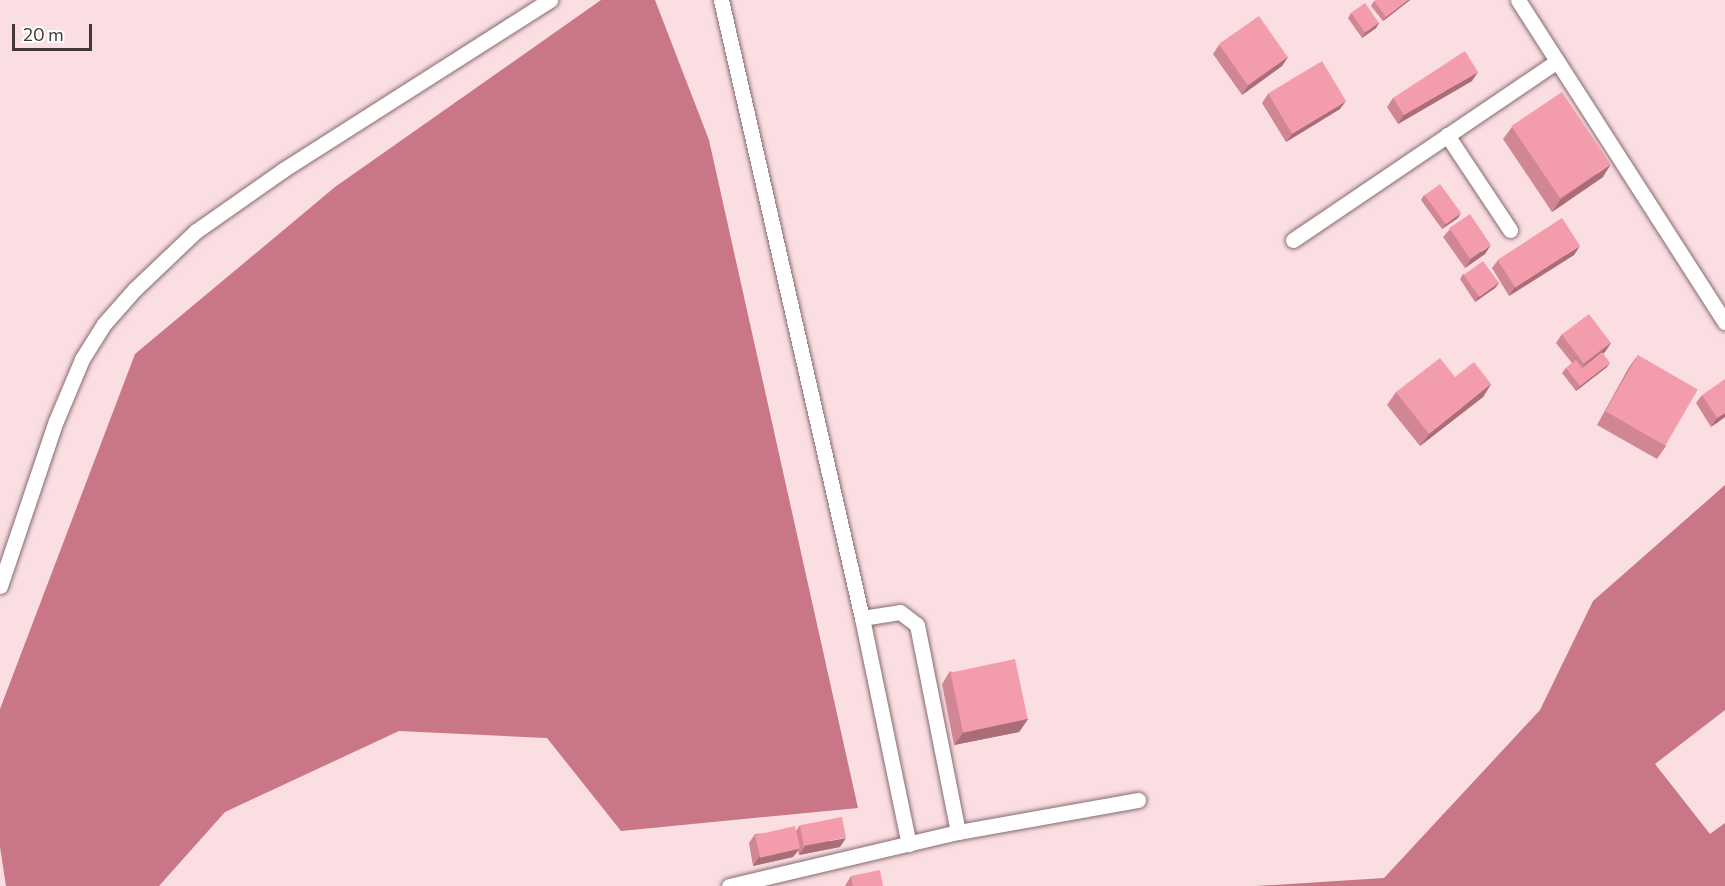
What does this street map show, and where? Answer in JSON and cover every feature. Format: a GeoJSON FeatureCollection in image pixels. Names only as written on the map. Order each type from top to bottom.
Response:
{"type":"FeatureCollection","features":[{"type":"Feature","properties":{"kind":"lane"},"geometry":{"type":"LineString","coordinates":[[0,586],[56,421],[82,359],[104,324],[135,289],[206,224],[550,0]]}},
{"type":"Feature","properties":{"kind":"lane"},"geometry":{"type":"LineString","coordinates":[[721,0],[862,618],[909,844]]}},
{"type":"Feature","properties":{"kind":"lane"},"geometry":{"type":"LineString","coordinates":[[1518,0],[1725,322]]}},
{"type":"Feature","properties":{"kind":"lane"},"geometry":{"type":"LineString","coordinates":[[1293,240],[1557,61]]}},
{"type":"Feature","properties":{"kind":"lane"},"geometry":{"type":"LineString","coordinates":[[1447,135],[1510,230]]}},
{"type":"Feature","properties":{"kind":"lane"},"geometry":{"type":"LineString","coordinates":[[862,618],[900,612],[918,625],[958,832]]}},
{"type":"Feature","properties":{"kind":"lane"},"geometry":{"type":"LineString","coordinates":[[729,886],[958,832],[1138,800]]}},
{"type":"Feature","properties":{"kind":"shaded area"},"geometry":{"type":"Polygon","coordinates":[[[601,0],[655,0],[709,140],[858,808],[621,831],[547,738],[399,731],[225,812],[159,886],[6,886],[0,847],[0,709],[135,354],[335,187],[601,0]]]}},
{"type":"Feature","properties":{"kind":"shaded area"},"geometry":{"type":"Polygon","coordinates":[[[1725,485],[1725,886],[1256,886],[1384,878],[1540,710],[1593,601],[1725,485]]]}},
{"type":"Feature","properties":{"kind":"pier"},"geometry":{"type":"Polygon","coordinates":[[[1725,710],[1725,823],[1710,834],[1655,764],[1725,710]]]}},
{"type":"Feature","properties":{"kind":"building"},"geometry":{"type":"Polygon","coordinates":[[[1408,0],[1386,17],[1374,1],[1408,0]]]}},
{"type":"Feature","properties":{"kind":"building"},"geometry":{"type":"Polygon","coordinates":[[[1365,3],[1379,23],[1365,32],[1351,13],[1365,3]]]}},
{"type":"Feature","properties":{"kind":"building"},"geometry":{"type":"Polygon","coordinates":[[[1259,16],[1288,57],[1248,85],[1219,44],[1259,16]]]}},
{"type":"Feature","properties":{"kind":"building"},"geometry":{"type":"Polygon","coordinates":[[[1465,51],[1478,72],[1404,115],[1393,98],[1465,51]]]}},
{"type":"Feature","properties":{"kind":"building"},"geometry":{"type":"Polygon","coordinates":[[[1322,61],[1346,101],[1292,134],[1268,93],[1322,61]]]}},
{"type":"Feature","properties":{"kind":"building"},"geometry":{"type":"Polygon","coordinates":[[[1562,92],[1611,164],[1560,198],[1511,126],[1562,92]]]}},
{"type":"Feature","properties":{"kind":"building"},"geometry":{"type":"Polygon","coordinates":[[[1440,184],[1461,213],[1446,224],[1425,195],[1440,184]]]}},
{"type":"Feature","properties":{"kind":"building"},"geometry":{"type":"Polygon","coordinates":[[[1470,214],[1491,245],[1470,259],[1449,228],[1470,214]]]}},
{"type":"Feature","properties":{"kind":"building"},"geometry":{"type":"Polygon","coordinates":[[[1562,218],[1580,246],[1515,288],[1497,260],[1562,218]]]}},
{"type":"Feature","properties":{"kind":"building"},"geometry":{"type":"Polygon","coordinates":[[[1483,261],[1499,283],[1479,297],[1464,275],[1483,261]]]}},
{"type":"Feature","properties":{"kind":"building"},"geometry":{"type":"Polygon","coordinates":[[[1589,314],[1611,343],[1584,363],[1562,334],[1589,314]]]}},
{"type":"Feature","properties":{"kind":"building"},"geometry":{"type":"Polygon","coordinates":[[[1602,352],[1610,363],[1580,386],[1566,368],[1576,360],[1582,368],[1602,352]]]}},
{"type":"Feature","properties":{"kind":"building"},"geometry":{"type":"Polygon","coordinates":[[[1638,355],[1698,390],[1665,446],[1606,411],[1638,355]]]}},
{"type":"Feature","properties":{"kind":"building"},"geometry":{"type":"Polygon","coordinates":[[[1440,358],[1455,377],[1474,362],[1491,384],[1429,434],[1396,392],[1440,358]]]}},
{"type":"Feature","properties":{"kind":"building"},"geometry":{"type":"Polygon","coordinates":[[[1725,379],[1725,413],[1717,418],[1702,395],[1725,379]]]}},
{"type":"Feature","properties":{"kind":"building"},"geometry":{"type":"Polygon","coordinates":[[[1015,659],[1028,719],[963,732],[950,673],[1015,659]]]}},
{"type":"Feature","properties":{"kind":"building"},"geometry":{"type":"Polygon","coordinates":[[[842,817],[846,838],[804,846],[800,825],[842,817]]]}},
{"type":"Feature","properties":{"kind":"building"},"geometry":{"type":"Polygon","coordinates":[[[795,826],[800,848],[760,858],[755,835],[795,826]]]}},
{"type":"Feature","properties":{"kind":"building"},"geometry":{"type":"Polygon","coordinates":[[[880,870],[883,886],[853,886],[851,876],[880,870]]]}}]}
